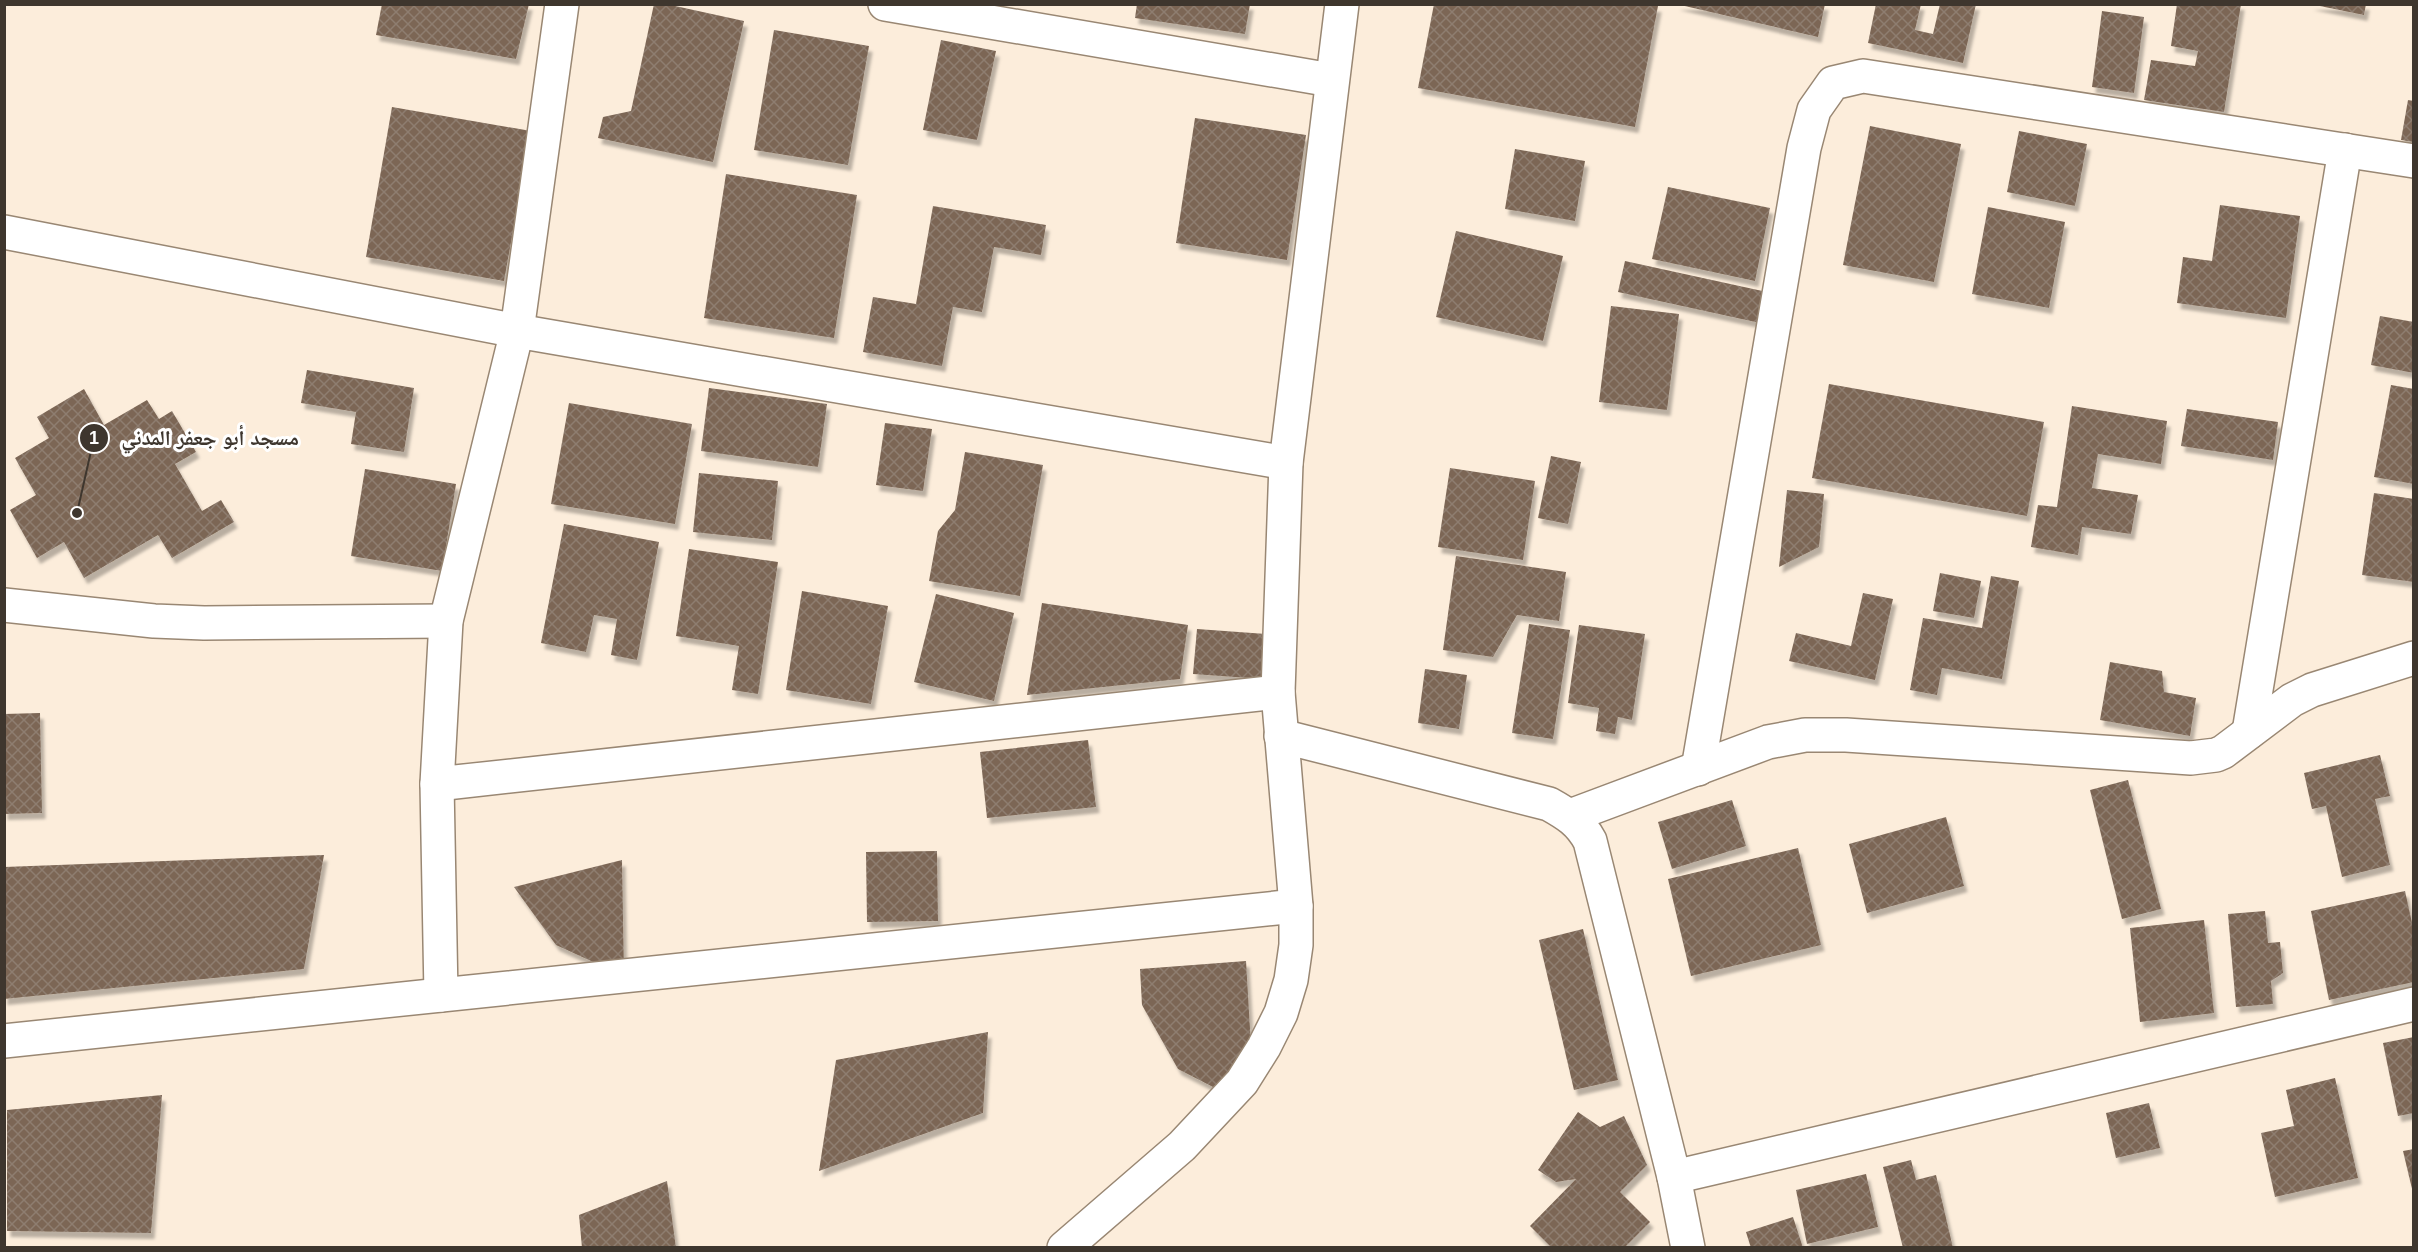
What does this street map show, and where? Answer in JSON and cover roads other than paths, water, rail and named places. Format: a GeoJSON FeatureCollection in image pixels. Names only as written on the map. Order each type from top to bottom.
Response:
{"type":"FeatureCollection","features":[{"type":"Feature","properties":{"kind":"street"},"geometry":{"type":"LineString","coordinates":[[441,995],[437,784],[446,621],[517,331],[562,4]]}},
{"type":"Feature","properties":{"kind":"street"},"geometry":{"type":"LineString","coordinates":[[885,4],[1331,80]]}},
{"type":"Feature","properties":{"kind":"street"},"geometry":{"type":"LineString","coordinates":[[1064,1248],[1182,1146],[1242,1082],[1264,1047],[1291,980],[1296,945],[1296,906],[1278,692],[1286,464],[1342,4]]}},
{"type":"Feature","properties":{"kind":"street"},"geometry":{"type":"LineString","coordinates":[[1698,768],[1804,148],[1814,110],[1833,84],[1863,76],[2414,161]]}},
{"type":"Feature","properties":{"kind":"street"},"geometry":{"type":"LineString","coordinates":[[2249,732],[2345,150]]}},
{"type":"Feature","properties":{"kind":"street"},"geometry":{"type":"LineString","coordinates":[[4,232],[517,331],[1286,464]]}},
{"type":"Feature","properties":{"kind":"street"},"geometry":{"type":"LineString","coordinates":[[4,605],[194,623],[446,621]]}},
{"type":"Feature","properties":{"kind":"street"},"geometry":{"type":"LineString","coordinates":[[1570,816],[1768,742],[1805,735],[1846,735],[2191,758],[2216,755],[2292,700],[2312,690],[2414,658]]}},
{"type":"Feature","properties":{"kind":"street"},"geometry":{"type":"LineString","coordinates":[[437,784],[1278,692]]}},
{"type":"Feature","properties":{"kind":"street"},"geometry":{"type":"LineString","coordinates":[[1281,736],[1549,804],[1570,816],[1582,827],[1590,841],[1674,1176],[1688,1248]]}},
{"type":"Feature","properties":{"kind":"street"},"geometry":{"type":"LineString","coordinates":[[4,1041],[1296,906]]}},
{"type":"Feature","properties":{"kind":"street"},"geometry":{"type":"LineString","coordinates":[[1674,1176],[2414,1004]]}},
{"type":"Feature","properties":{"kind":"place","name":"مسجد أبو جعفر المدني"},"geometry":{"type":"Point","coordinates":[77,513]}}]}
